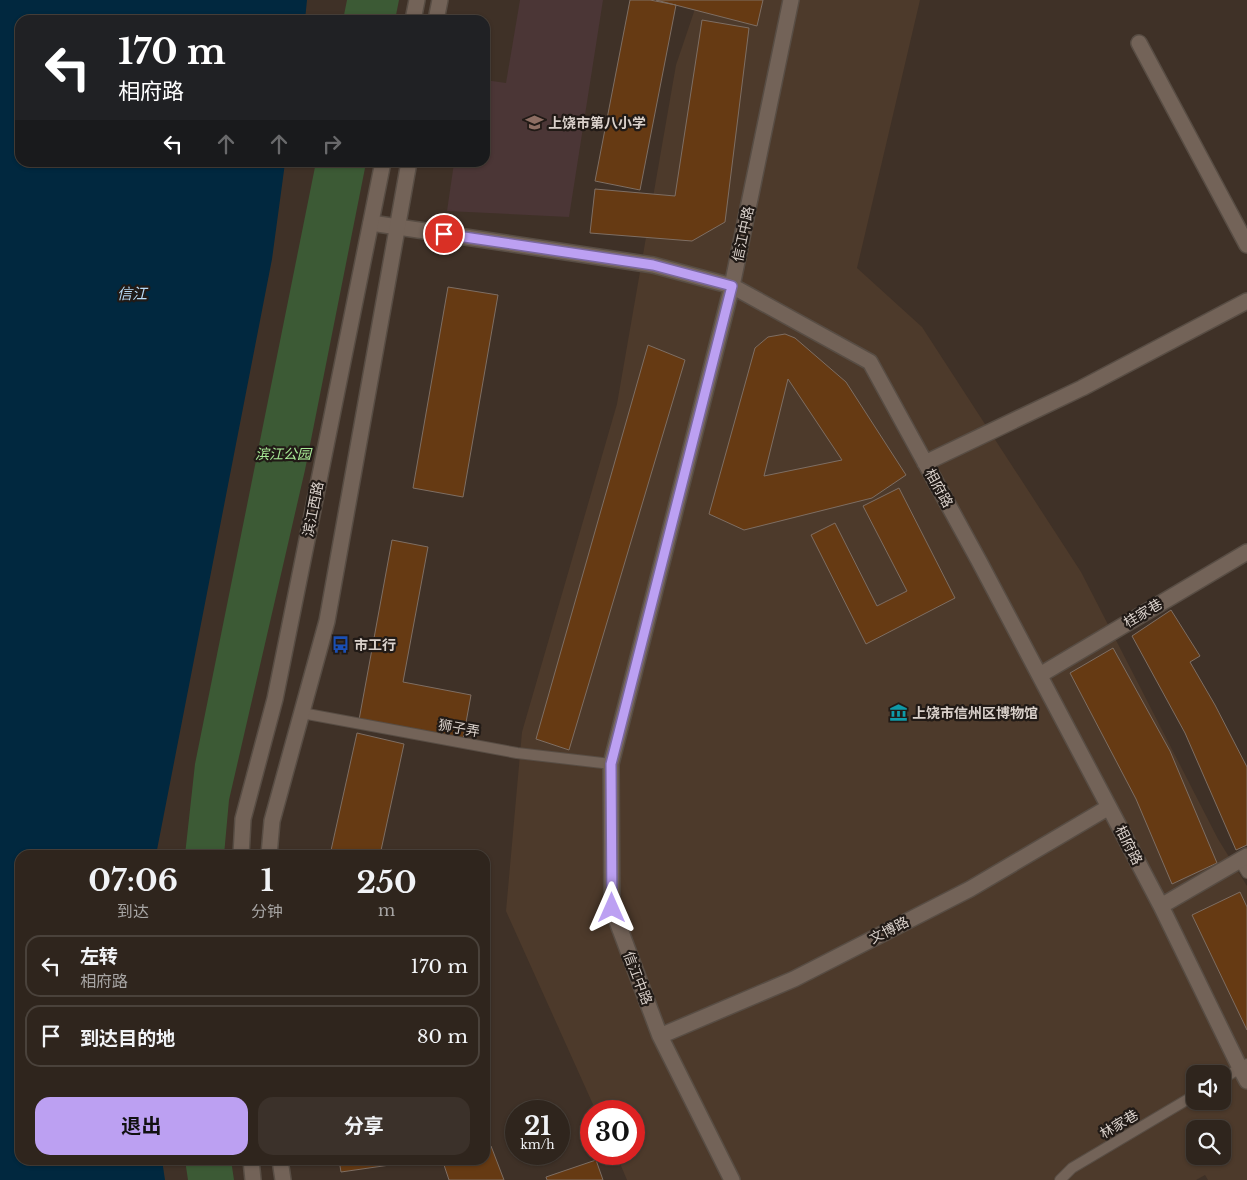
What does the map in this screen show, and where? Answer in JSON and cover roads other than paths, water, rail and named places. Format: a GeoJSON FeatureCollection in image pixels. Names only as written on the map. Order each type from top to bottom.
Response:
{"type":"FeatureCollection","features":[{"type":"Feature","properties":{"kind":"street"},"geometry":{"type":"LineString","coordinates":[[414,15],[418,0]]}},
{"type":"Feature","properties":{"kind":"street"},"geometry":{"type":"LineString","coordinates":[[437,15],[440,0]]}},
{"type":"Feature","properties":{"kind":"street","name":"信江中路"},"geometry":{"type":"LineString","coordinates":[[732,1180],[660,1036],[612,908],[611,764],[732,286],[790,0]]}},
{"type":"Feature","properties":{"kind":"street"},"geometry":{"type":"LineString","coordinates":[[1139,43],[1247,245]]}},
{"type":"Feature","properties":{"kind":"street","name":"滨江西路"},"geometry":{"type":"LineString","coordinates":[[241,850],[243,820],[275,699],[382,167]]}},
{"type":"Feature","properties":{"kind":"street"},"geometry":{"type":"LineString","coordinates":[[269,850],[272,821],[327,621],[408,167]]}},
{"type":"Feature","properties":{"kind":"street","name":"相府路"},"geometry":{"type":"LineString","coordinates":[[371,223],[653,265],[732,286],[870,362],[1040,675],[1245,1071]]}},
{"type":"Feature","properties":{"kind":"street"},"geometry":{"type":"LineString","coordinates":[[925,463],[1082,388],[1247,301]]}},
{"type":"Feature","properties":{"kind":"street","name":"桂家巷"},"geometry":{"type":"LineString","coordinates":[[1040,675],[1247,552]]}},
{"type":"Feature","properties":{"kind":"street","name":"文博路"},"geometry":{"type":"LineString","coordinates":[[660,1036],[794,979],[961,893],[1109,807]]}},
{"type":"Feature","properties":{"kind":"street"},"geometry":{"type":"LineString","coordinates":[[1161,906],[1244,863]]}},
{"type":"Feature","properties":{"kind":"street"},"geometry":{"type":"LineString","coordinates":[[252,1165],[254,1180]]}},
{"type":"Feature","properties":{"kind":"street"},"geometry":{"type":"LineString","coordinates":[[281,1165],[283,1180]]}},
{"type":"Feature","properties":{"kind":"lane","name":"狮子弄"},"geometry":{"type":"LineString","coordinates":[[302,713],[517,753],[611,764]]}},
{"type":"Feature","properties":{"kind":"lane"},"geometry":{"type":"LineString","coordinates":[[1231,1075],[1245,1071]]}},
{"type":"Feature","properties":{"kind":"lane","name":"林家巷"},"geometry":{"type":"LineString","coordinates":[[1060,1180],[1072,1168],[1186,1100]]}},
{"type":"Feature","properties":{"kind":"water","name":"信江"},"geometry":{"type":"Polygon","coordinates":[[[0,0],[307,0],[306,15],[15,15],[15,167],[284,167],[272,259],[157,850],[15,850],[15,1165],[163,1165],[165,1180],[0,1180],[0,0]]]}},
{"type":"Feature","properties":{"kind":"place","name":"上饶市第八小学"},"geometry":{"type":"Point","coordinates":[534,123]}},
{"type":"Feature","properties":{"kind":"place","name":"市工行"},"geometry":{"type":"Point","coordinates":[340,645]}},
{"type":"Feature","properties":{"kind":"place","name":"上饶市信州区博物馆"},"geometry":{"type":"Point","coordinates":[898,713]}},
{"type":"Feature","properties":{"kind":"park label","name":"滨江公园"},"geometry":{"type":"Point","coordinates":[283,454]}}]}
